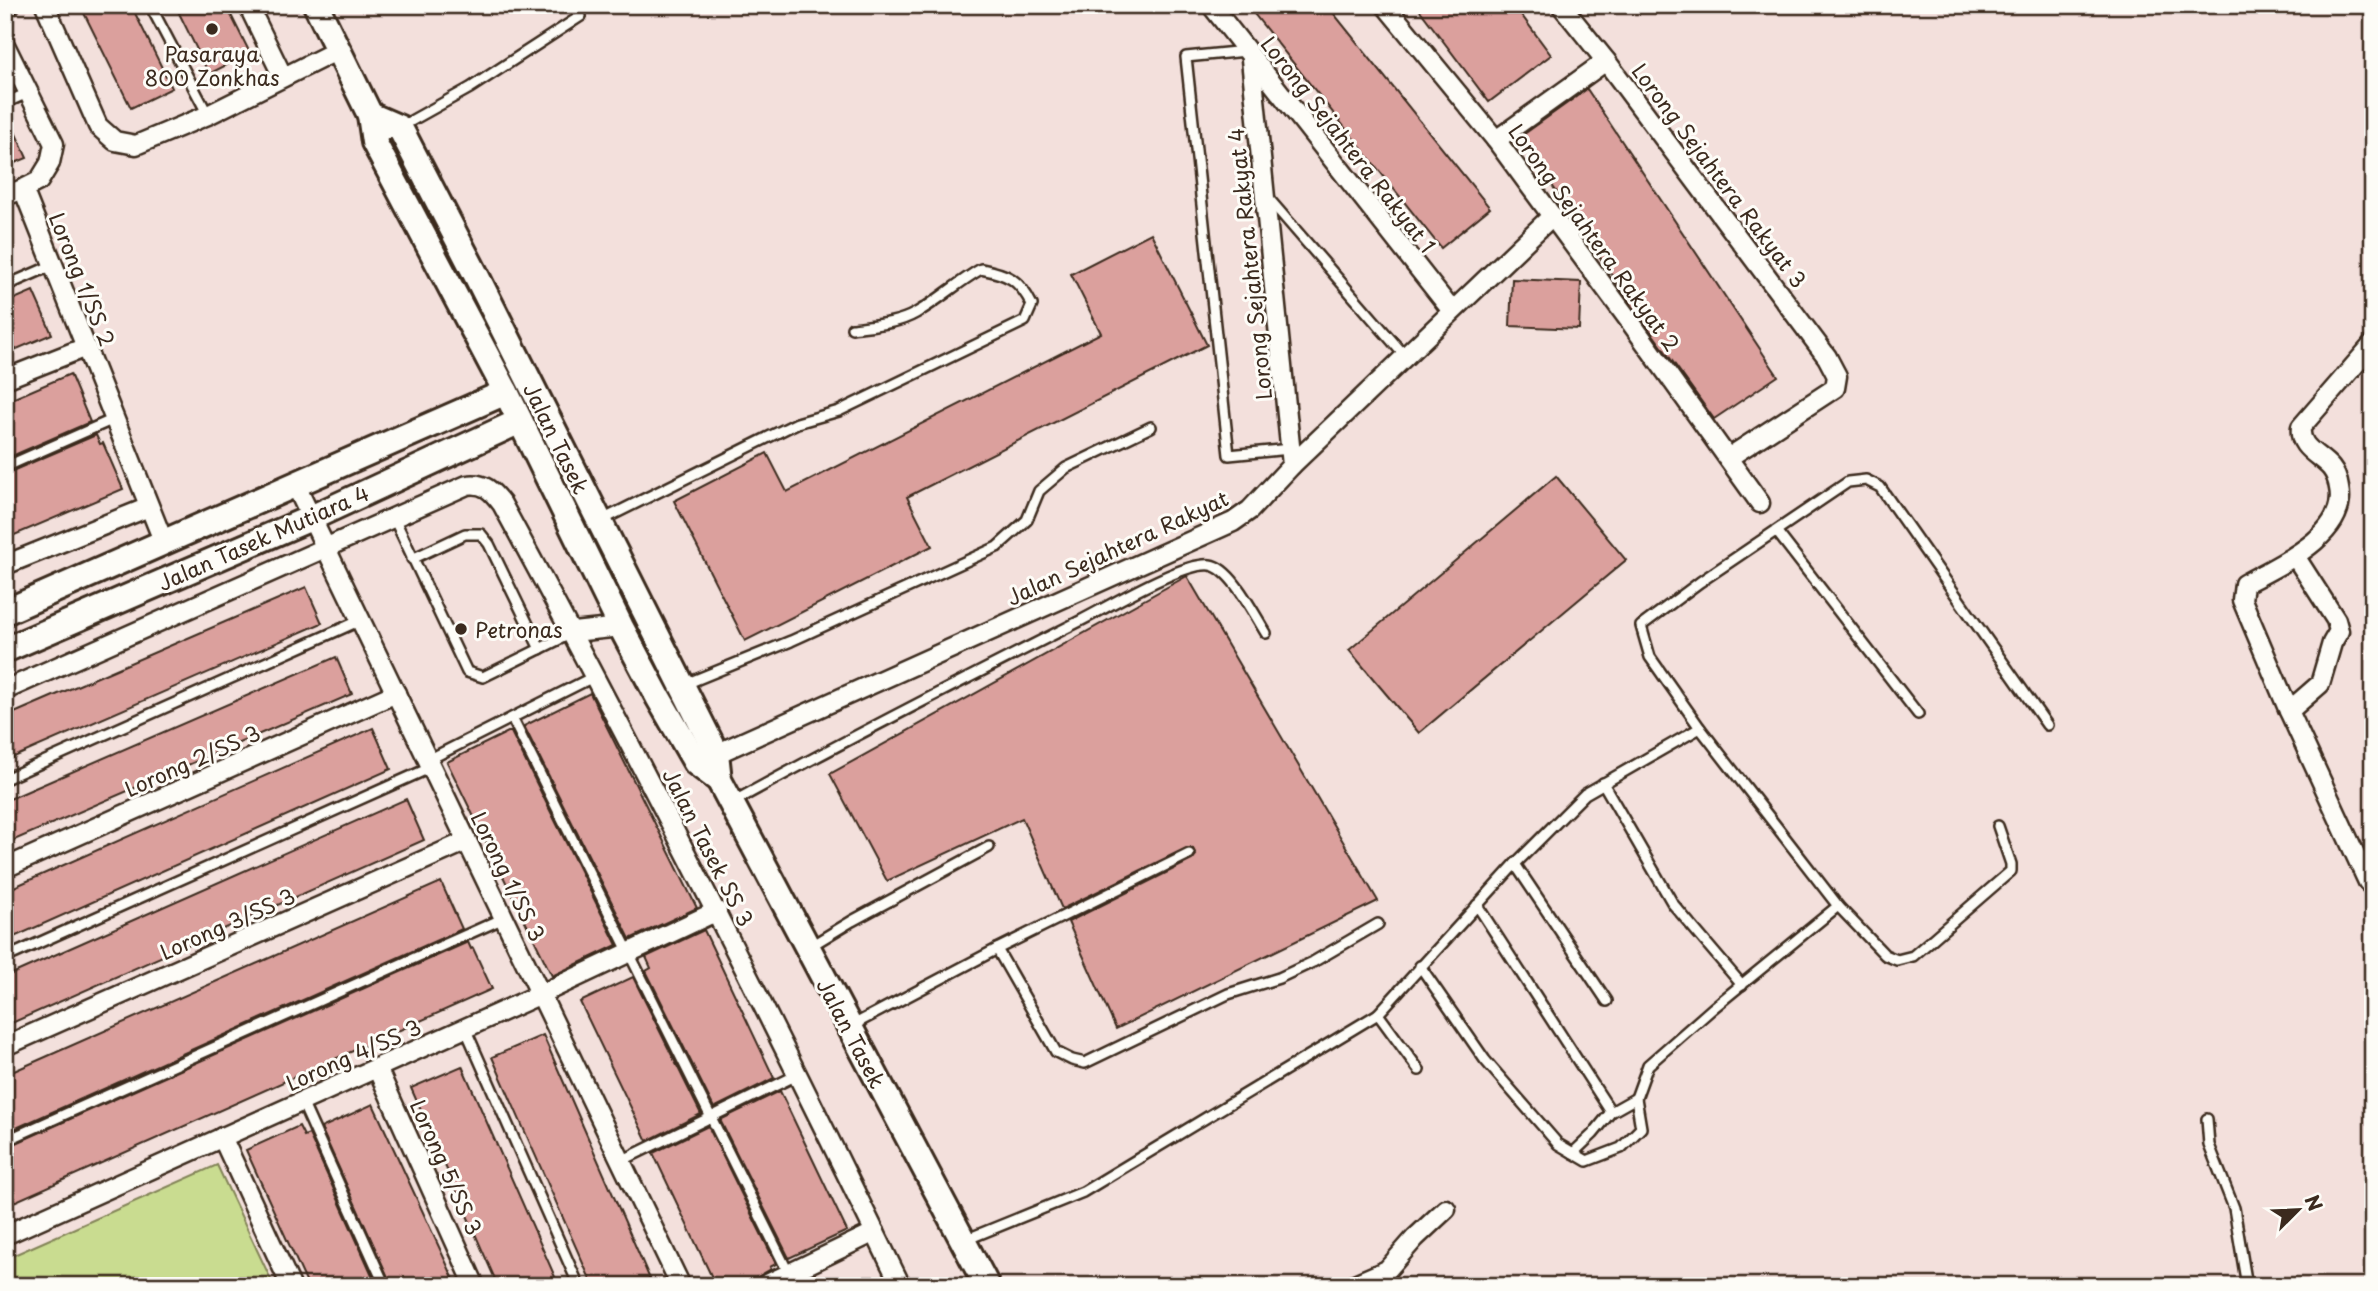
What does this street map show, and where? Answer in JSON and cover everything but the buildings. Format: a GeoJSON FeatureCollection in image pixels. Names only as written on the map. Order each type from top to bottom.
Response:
{"type":"FeatureCollection","features":[{"type":"Feature","properties":{"kind":"main road","name":"Jalan Tasek"},"geometry":{"type":"LineString","coordinates":[[318,6],[370,115],[373,142],[515,404],[621,627],[732,803],[987,1286]]}},
{"type":"Feature","properties":{"kind":"main road"},"geometry":{"type":"LineString","coordinates":[[370,115],[400,128]]}},
{"type":"Feature","properties":{"kind":"main road","name":"Jalan Tasek"},"geometry":{"type":"LineString","coordinates":[[400,128],[682,685],[706,758]]}},
{"type":"Feature","properties":{"kind":"main road"},"geometry":{"type":"LineString","coordinates":[[509,343],[515,404],[535,408],[549,421]]}},
{"type":"Feature","properties":{"kind":"main road","name":"Jalan Tasek Mutiara 4"},"geometry":{"type":"LineString","coordinates":[[5,612],[296,486],[515,404]]}},
{"type":"Feature","properties":{"kind":"main road","name":"Jalan Tasek Mutiara 4"},"geometry":{"type":"LineString","coordinates":[[5,650],[311,518],[515,404]]}},
{"type":"Feature","properties":{"kind":"street"},"geometry":{"type":"LineString","coordinates":[[45,5],[98,126],[115,141],[136,145],[208,115],[338,50]]}},
{"type":"Feature","properties":{"kind":"street"},"geometry":{"type":"LineString","coordinates":[[248,5],[283,77]]}},
{"type":"Feature","properties":{"kind":"street","name":"Lorong Sejahtera Rakyat 1"},"geometry":{"type":"LineString","coordinates":[[1211,5],[1452,311]]}},
{"type":"Feature","properties":{"kind":"street","name":"Lorong Sejahtera Rakyat 2"},"geometry":{"type":"LineString","coordinates":[[1385,5],[1496,140],[1760,503]]}},
{"type":"Feature","properties":{"kind":"street","name":"Lorong Sejahtera Rakyat 3"},"geometry":{"type":"LineString","coordinates":[[1561,5],[1606,61],[1827,357],[1837,376],[1835,388],[1728,458]]}},
{"type":"Feature","properties":{"kind":"street"},"geometry":{"type":"LineString","coordinates":[[5,45],[54,144],[51,163],[39,181],[5,196]]}},
{"type":"Feature","properties":{"kind":"street","name":"Lorong Sejahtera Rakyat 4"},"geometry":{"type":"LineString","coordinates":[[1248,55],[1265,194],[1291,457]]}},
{"type":"Feature","properties":{"kind":"street"},"geometry":{"type":"LineString","coordinates":[[1496,140],[1606,61]]}},
{"type":"Feature","properties":{"kind":"street","name":"Lorong 1/SS 2"},"geometry":{"type":"LineString","coordinates":[[23,189],[164,543]]}},
{"type":"Feature","properties":{"kind":"street","name":"Jalan Sejahtera Rakyat"},"geometry":{"type":"LineString","coordinates":[[706,758],[1233,522],[1250,510],[1291,457],[1405,356],[1551,217]]}},
{"type":"Feature","properties":{"kind":"street"},"geometry":{"type":"LineString","coordinates":[[2373,344],[2301,427],[2300,437],[2303,443],[2332,470],[2338,483],[2341,503],[2332,525],[2295,556],[2244,584],[2242,589],[2242,600],[2289,711],[2368,883],[2373,887]]}},
{"type":"Feature","properties":{"kind":"street"},"geometry":{"type":"LineString","coordinates":[[5,379],[86,348]]}},
{"type":"Feature","properties":{"kind":"street","name":"Jalan Tasek SS 3"},"geometry":{"type":"LineString","coordinates":[[393,516],[467,485],[482,485],[491,490],[502,504],[572,632],[717,911],[901,1286]]}},
{"type":"Feature","properties":{"kind":"street","name":"Lorong 1/SS 3"},"geometry":{"type":"LineString","coordinates":[[296,486],[681,1286]]}},
{"type":"Feature","properties":{"kind":"street"},"geometry":{"type":"LineString","coordinates":[[5,565],[149,507]]}},
{"type":"Feature","properties":{"kind":"street"},"geometry":{"type":"LineString","coordinates":[[5,690],[393,516]]}},
{"type":"Feature","properties":{"kind":"street"},"geometry":{"type":"LineString","coordinates":[[2289,711],[2320,684],[2332,643],[2339,631],[2336,620],[2295,556]]}},
{"type":"Feature","properties":{"kind":"street"},"geometry":{"type":"LineString","coordinates":[[572,632],[621,627]]}},
{"type":"Feature","properties":{"kind":"street","name":"Lorong 2/SS 3"},"geometry":{"type":"LineString","coordinates":[[5,868],[396,693]]}},
{"type":"Feature","properties":{"kind":"street","name":"Lorong 3/SS 3"},"geometry":{"type":"LineString","coordinates":[[5,1046],[467,841]]}},
{"type":"Feature","properties":{"kind":"street","name":"Lorong 4/SS 3"},"geometry":{"type":"LineString","coordinates":[[5,1235],[541,994],[717,911]]}},
{"type":"Feature","properties":{"kind":"street","name":"Lorong 5/SS 3"},"geometry":{"type":"LineString","coordinates":[[377,1068],[475,1286]]}},
{"type":"Feature","properties":{"kind":"street"},"geometry":{"type":"LineString","coordinates":[[222,1137],[290,1286]]}},
{"type":"Feature","properties":{"kind":"street"},"geometry":{"type":"LineString","coordinates":[[1350,1286],[1387,1270],[1415,1238],[1446,1209]]}},
{"type":"Feature","properties":{"kind":"street"},"geometry":{"type":"LineString","coordinates":[[763,1286],[875,1232]]}},
{"type":"Feature","properties":{"kind":"lane"},"geometry":{"type":"LineString","coordinates":[[150,5],[208,115]]}},
{"type":"Feature","properties":{"kind":"lane"},"geometry":{"type":"LineString","coordinates":[[373,142],[470,89],[582,16]]}},
{"type":"Feature","properties":{"kind":"lane"},"geometry":{"type":"LineString","coordinates":[[1248,55],[1185,57],[1229,455],[1291,457]]}},
{"type":"Feature","properties":{"kind":"lane"},"geometry":{"type":"LineString","coordinates":[[5,103],[30,92]]}},
{"type":"Feature","properties":{"kind":"lane"},"geometry":{"type":"LineString","coordinates":[[1265,194],[1405,356]]}},
{"type":"Feature","properties":{"kind":"lane"},"geometry":{"type":"LineString","coordinates":[[5,286],[53,265]]}},
{"type":"Feature","properties":{"kind":"lane"},"geometry":{"type":"LineString","coordinates":[[598,522],[797,423],[839,411],[1026,321],[1032,305],[1022,286],[1001,273],[981,269],[958,282],[917,313],[895,322],[852,328]]}},
{"type":"Feature","properties":{"kind":"lane"},"geometry":{"type":"LineString","coordinates":[[5,467],[114,419]]}},
{"type":"Feature","properties":{"kind":"lane"},"geometry":{"type":"LineString","coordinates":[[682,685],[813,631],[997,548],[1027,520],[1040,491],[1066,468],[1151,427]]}},
{"type":"Feature","properties":{"kind":"lane"},"geometry":{"type":"LineString","coordinates":[[1998,826],[2011,871],[1913,956],[1897,960],[1885,955],[1838,906],[1700,728],[1650,657],[1641,626],[1700,582],[1849,482],[1867,480],[1880,487],[2047,725]]}},
{"type":"Feature","properties":{"kind":"lane"},"geometry":{"type":"LineString","coordinates":[[393,516],[467,672],[483,677],[572,632]]}},
{"type":"Feature","properties":{"kind":"lane"},"geometry":{"type":"LineString","coordinates":[[1777,532],[1918,714]]}},
{"type":"Feature","properties":{"kind":"lane"},"geometry":{"type":"LineString","coordinates":[[412,559],[465,534],[481,534],[489,544],[540,649]]}},
{"type":"Feature","properties":{"kind":"lane"},"geometry":{"type":"LineString","coordinates":[[732,803],[838,745],[1170,576],[1195,566],[1213,565],[1234,582],[1266,634]]}},
{"type":"Feature","properties":{"kind":"lane"},"geometry":{"type":"LineString","coordinates":[[5,779],[361,620]]}},
{"type":"Feature","properties":{"kind":"lane"},"geometry":{"type":"LineString","coordinates":[[5,958],[430,763],[595,676]]}},
{"type":"Feature","properties":{"kind":"lane"},"geometry":{"type":"LineString","coordinates":[[512,718],[789,1274]]}},
{"type":"Feature","properties":{"kind":"lane"},"geometry":{"type":"LineString","coordinates":[[963,1240],[1083,1192],[1378,1014],[1514,864],[1585,794],[1700,728]]}},
{"type":"Feature","properties":{"kind":"lane"},"geometry":{"type":"LineString","coordinates":[[1603,783],[1673,904],[1742,985]]}},
{"type":"Feature","properties":{"kind":"lane"},"geometry":{"type":"LineString","coordinates":[[807,948],[989,847]]}},
{"type":"Feature","properties":{"kind":"lane"},"geometry":{"type":"LineString","coordinates":[[849,1027],[997,949],[1189,854]]}},
{"type":"Feature","properties":{"kind":"lane"},"geometry":{"type":"LineString","coordinates":[[1514,864],[1607,1001]]}},
{"type":"Feature","properties":{"kind":"lane"},"geometry":{"type":"LineString","coordinates":[[1477,905],[1611,1111]]}},
{"type":"Feature","properties":{"kind":"lane"},"geometry":{"type":"LineString","coordinates":[[1420,966],[1485,1060],[1558,1144],[1587,1161],[1621,1149],[1641,1128],[1636,1098],[1648,1065],[1838,906]]}},
{"type":"Feature","properties":{"kind":"lane"},"geometry":{"type":"LineString","coordinates":[[5,1140],[505,918]]}},
{"type":"Feature","properties":{"kind":"lane"},"geometry":{"type":"LineString","coordinates":[[997,949],[1056,1052],[1085,1063],[1228,993],[1279,978],[1313,962],[1378,924]]}},
{"type":"Feature","properties":{"kind":"lane"},"geometry":{"type":"LineString","coordinates":[[1378,1014],[1419,1070]]}},
{"type":"Feature","properties":{"kind":"lane"},"geometry":{"type":"LineString","coordinates":[[465,1028],[579,1286]]}},
{"type":"Feature","properties":{"kind":"lane"},"geometry":{"type":"LineString","coordinates":[[621,1161],[797,1075]]}},
{"type":"Feature","properties":{"kind":"lane"},"geometry":{"type":"LineString","coordinates":[[1573,1153],[1611,1111],[1636,1098]]}},
{"type":"Feature","properties":{"kind":"lane"},"geometry":{"type":"LineString","coordinates":[[302,1101],[385,1286]]}},
{"type":"Feature","properties":{"kind":"lane"},"geometry":{"type":"LineString","coordinates":[[2207,1119],[2209,1144],[2234,1208],[2247,1286]]}},
{"type":"Feature","properties":{"kind":"green space"},"geometry":{"type":"Polygon","coordinates":[[[217,1165],[274,1286],[5,1286],[5,1259],[217,1165]]]}},
{"type":"Feature","properties":{"kind":"place","name":"Pasaraya 800 Zonkhas"},"geometry":{"type":"Point","coordinates":[212,29]}},
{"type":"Feature","properties":{"kind":"place","name":"Petronas"},"geometry":{"type":"Point","coordinates":[461,629]}}]}
